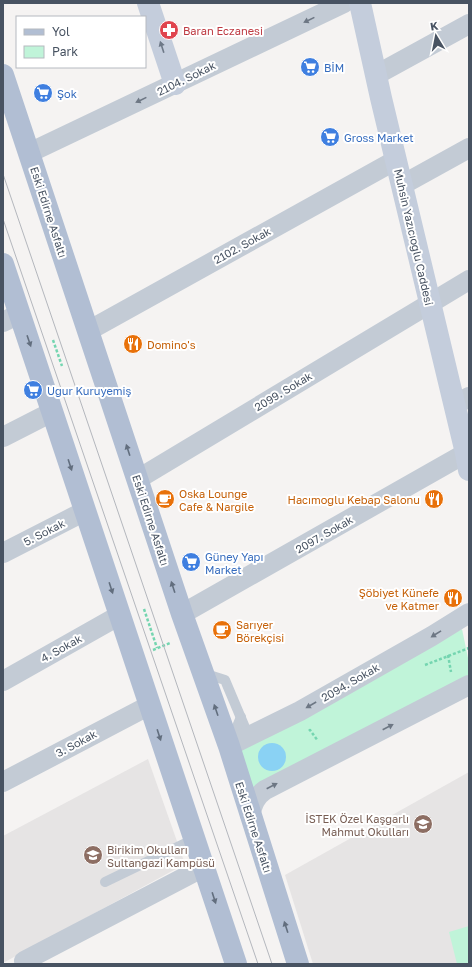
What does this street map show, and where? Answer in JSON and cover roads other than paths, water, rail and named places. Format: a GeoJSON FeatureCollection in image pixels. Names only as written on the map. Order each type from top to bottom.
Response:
{"type":"FeatureCollection","features":[{"type":"Feature","properties":{"kind":"main road"},"geometry":{"type":"LineString","coordinates":[[148,3],[175,84]]}},
{"type":"Feature","properties":{"kind":"main road","name":"Muhsin Yazıcıoğlu Caddesi"},"geometry":{"type":"LineString","coordinates":[[360,3],[429,302],[462,401],[468,461]]}},
{"type":"Feature","properties":{"kind":"main road","name":"Eski Edirne Asfaltı"},"geometry":{"type":"LineString","coordinates":[[3,76],[182,614],[229,746],[298,964]]}},
{"type":"Feature","properties":{"kind":"main road"},"geometry":{"type":"LineString","coordinates":[[3,264],[11,318],[52,412],[236,964]]}},
{"type":"Feature","properties":{"kind":"street","name":"2104. Sokak"},"geometry":{"type":"LineString","coordinates":[[29,153],[344,3]]}},
{"type":"Feature","properties":{"kind":"street"},"geometry":{"type":"LineString","coordinates":[[376,75],[469,24]]}},
{"type":"Feature","properties":{"kind":"street"},"geometry":{"type":"LineString","coordinates":[[402,186],[469,148]]}},
{"type":"Feature","properties":{"kind":"street","name":"2102. Sokak"},"geometry":{"type":"LineString","coordinates":[[88,331],[396,160]]}},
{"type":"Feature","properties":{"kind":"street","name":"2099. Sokak"},"geometry":{"type":"LineString","coordinates":[[138,479],[429,302],[469,280]]}},
{"type":"Feature","properties":{"kind":"street"},"geometry":{"type":"LineString","coordinates":[[3,437],[52,412]]}},
{"type":"Feature","properties":{"kind":"street","name":"2097. Sokak"},"geometry":{"type":"LineString","coordinates":[[182,614],[468,461]]}},
{"type":"Feature","properties":{"kind":"street","name":"5. Sokak"},"geometry":{"type":"LineString","coordinates":[[3,553],[85,511]]}},
{"type":"Feature","properties":{"kind":"street","name":"2094. Sokak"},"geometry":{"type":"LineString","coordinates":[[229,746],[300,711],[432,636],[469,613]]}},
{"type":"Feature","properties":{"kind":"street","name":"4. Sokak"},"geometry":{"type":"LineString","coordinates":[[3,681],[120,615]]}},
{"type":"Feature","properties":{"kind":"street"},"geometry":{"type":"LineString","coordinates":[[250,815],[253,803],[258,795],[462,689]]}},
{"type":"Feature","properties":{"kind":"street","name":"3. Sokak"},"geometry":{"type":"LineString","coordinates":[[3,782],[150,705]]}},
{"type":"Feature","properties":{"kind":"street"},"geometry":{"type":"LineString","coordinates":[[24,961],[204,867]]}},
{"type":"Feature","properties":{"kind":"lane"},"geometry":{"type":"LineString","coordinates":[[203,673],[225,680],[249,737]]}},
{"type":"Feature","properties":{"kind":"lane"},"geometry":{"type":"LineString","coordinates":[[229,746],[241,717]]}},
{"type":"Feature","properties":{"kind":"lane"},"geometry":{"type":"LineString","coordinates":[[105,882],[194,840]]}},
{"type":"Feature","properties":{"kind":"water"},"geometry":{"type":"Polygon","coordinates":[[[272,743],[282,747],[286,757],[282,767],[272,771],[262,767],[258,757],[262,747],[272,743]]]}},
{"type":"Feature","properties":{"kind":"tram line"},"geometry":{"type":"LineString","coordinates":[[3,174],[272,964]]}},
{"type":"Feature","properties":{"kind":"tram line"},"geometry":{"type":"LineString","coordinates":[[3,219],[258,964]]}},
{"type":"Feature","properties":{"kind":"place","name":"Baran Eczanesi"},"geometry":{"type":"Point","coordinates":[169,30]}},
{"type":"Feature","properties":{"kind":"place","name":"BİM"},"geometry":{"type":"Point","coordinates":[310,67]}},
{"type":"Feature","properties":{"kind":"place","name":"Şok"},"geometry":{"type":"Point","coordinates":[43,93]}},
{"type":"Feature","properties":{"kind":"place","name":"Gross Market"},"geometry":{"type":"Point","coordinates":[330,137]}},
{"type":"Feature","properties":{"kind":"place","name":"Domino's"},"geometry":{"type":"Point","coordinates":[133,344]}},
{"type":"Feature","properties":{"kind":"place","name":"Uğur Kuruyemiş"},"geometry":{"type":"Point","coordinates":[33,390]}},
{"type":"Feature","properties":{"kind":"place","name":"Oska Lounge Cafe & Nargile"},"geometry":{"type":"Point","coordinates":[165,499]}},
{"type":"Feature","properties":{"kind":"place","name":"Hacımoğlu Kebap Salonu"},"geometry":{"type":"Point","coordinates":[434,499]}},
{"type":"Feature","properties":{"kind":"place","name":"Güney Yapı Market"},"geometry":{"type":"Point","coordinates":[191,562]}},
{"type":"Feature","properties":{"kind":"place","name":"Şöbiyet Künefe ve Katmer"},"geometry":{"type":"Point","coordinates":[453,598]}},
{"type":"Feature","properties":{"kind":"place","name":"Sarıyer Börekçisi"},"geometry":{"type":"Point","coordinates":[222,630]}},
{"type":"Feature","properties":{"kind":"place","name":"İSTEK Özel Kaşgarlı Mahmut Okulları"},"geometry":{"type":"Point","coordinates":[423,824]}},
{"type":"Feature","properties":{"kind":"place","name":"Birikim Okulları Sultangazi Kampüsü"},"geometry":{"type":"Point","coordinates":[93,855]}}]}
